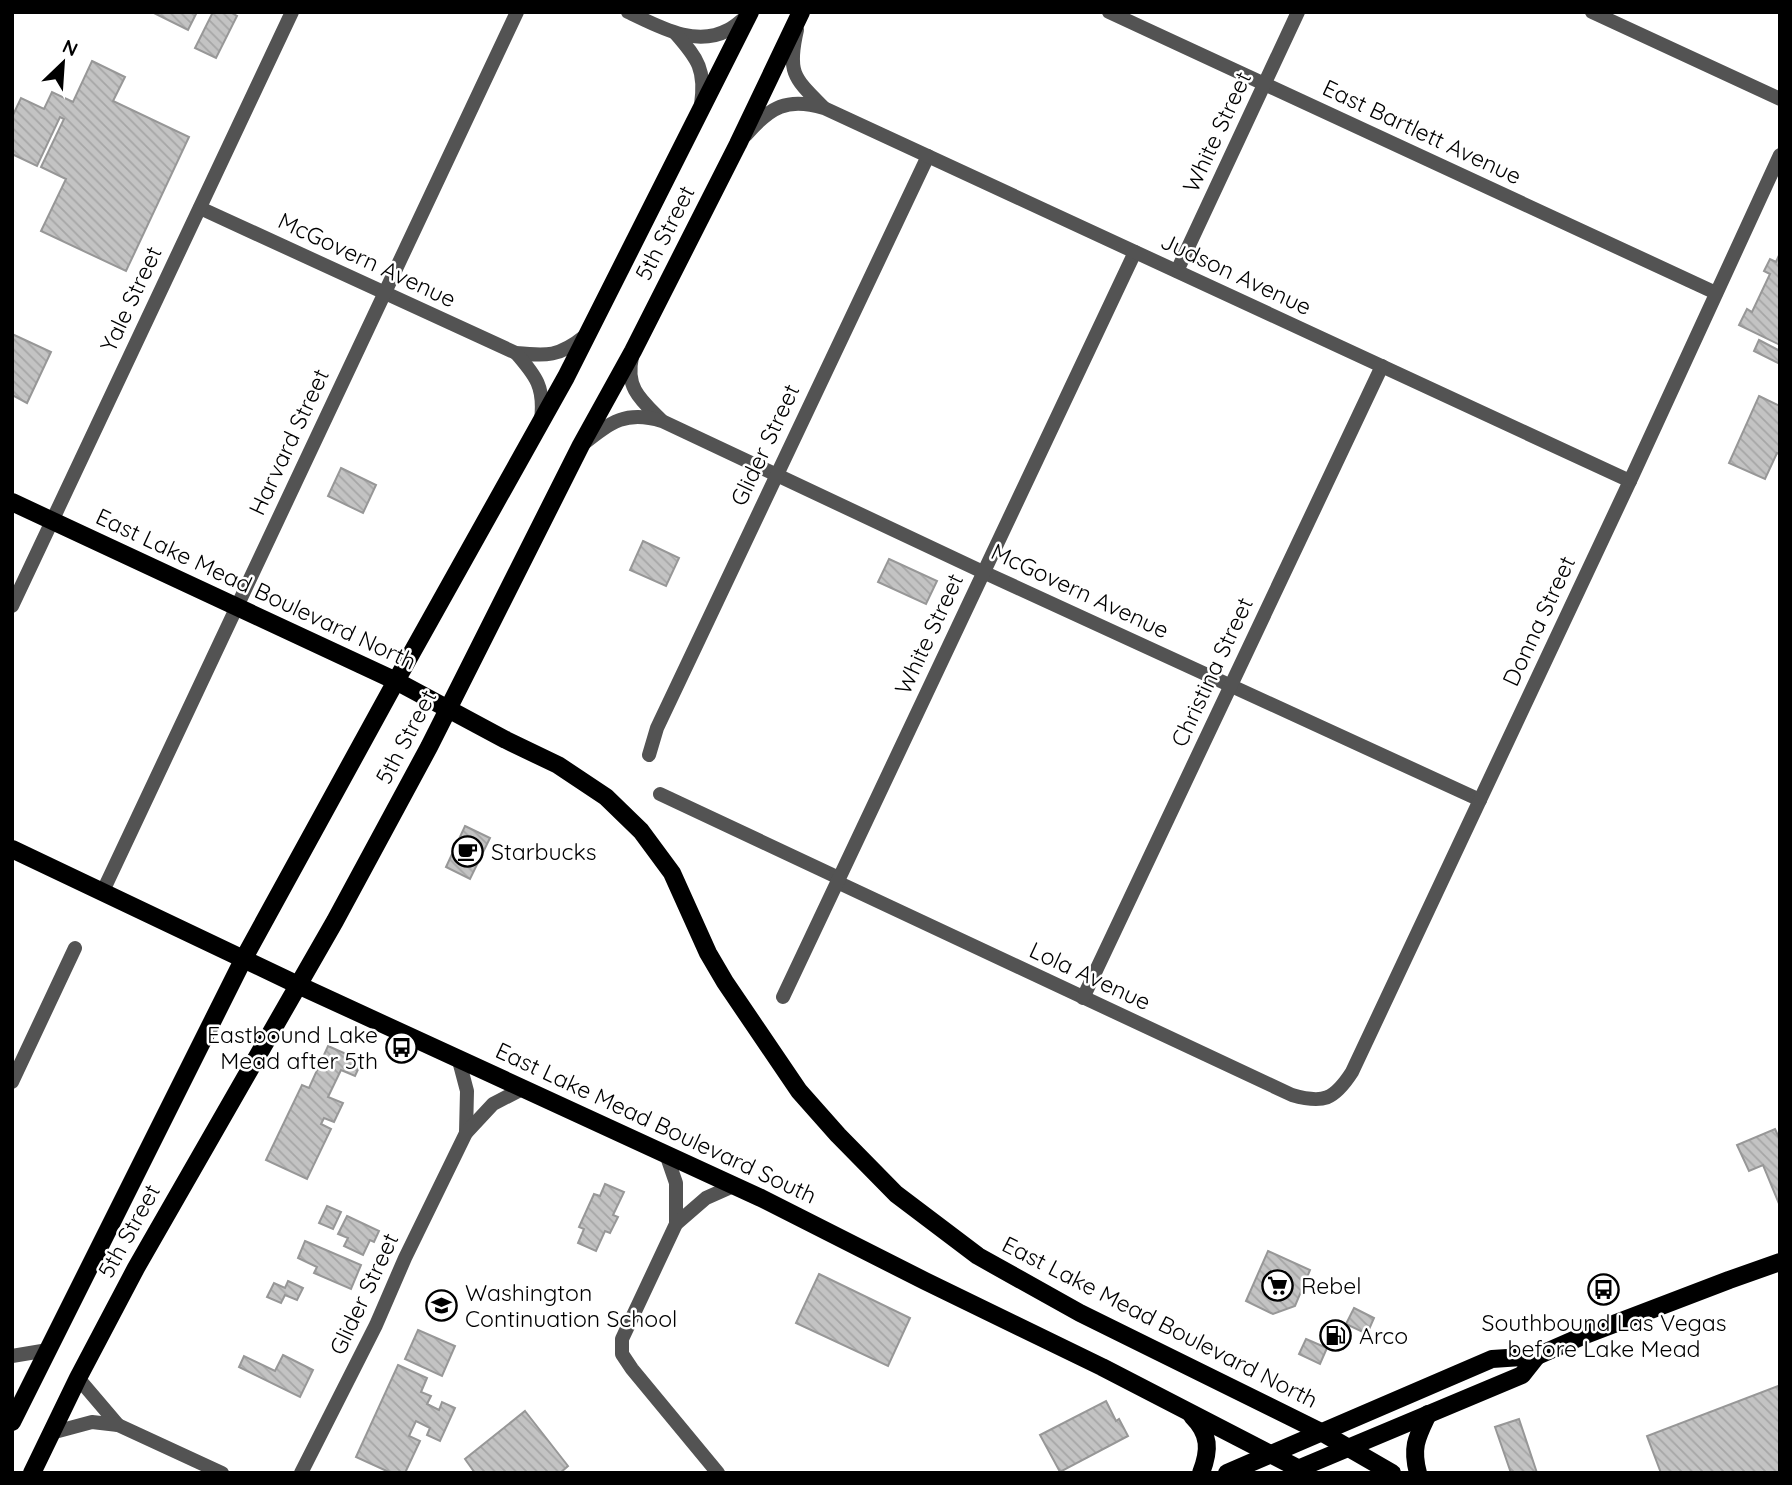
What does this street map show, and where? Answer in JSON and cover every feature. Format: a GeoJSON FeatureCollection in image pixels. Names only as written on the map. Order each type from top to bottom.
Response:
{"type":"FeatureCollection","features":[{"type":"Feature","properties":{"kind":"main road","name":"5th Street"},"geometry":{"type":"LineString","coordinates":[[32,1473],[135,1268],[335,921],[448,710],[581,445],[633,351],[738,144],[801,12]]}},
{"type":"Feature","properties":{"kind":"main road","name":"5th Street"},"geometry":{"type":"LineString","coordinates":[[15,1408],[48,1350],[244,958],[588,334],[749,13]]}},
{"type":"Feature","properties":{"kind":"main road","name":"East Lake Mead Boulevard North"},"geometry":{"type":"LineString","coordinates":[[12,502],[396,681],[558,765],[606,797],[641,831],[672,873],[708,953],[799,1091],[895,1194],[978,1256],[1068,1307],[1321,1432],[1392,1473]]}},
{"type":"Feature","properties":{"kind":"main road","name":"East Lake Mead Boulevard South"},"geometry":{"type":"LineString","coordinates":[[12,849],[298,985],[818,1225],[925,1281],[1102,1367],[1298,1471]]}},
{"type":"Feature","properties":{"kind":"main road"},"geometry":{"type":"LineString","coordinates":[[1227,1473],[1492,1359],[1537,1356],[1780,1262]]}},
{"type":"Feature","properties":{"kind":"main road"},"geometry":{"type":"LineString","coordinates":[[1298,1471],[1348,1447],[1522,1376],[1537,1356]]}},
{"type":"Feature","properties":{"kind":"main road"},"geometry":{"type":"LineString","coordinates":[[1187,1411],[1202,1426],[1206,1438],[1207,1451],[1201,1473]]}},
{"type":"Feature","properties":{"kind":"main road"},"geometry":{"type":"LineString","coordinates":[[1418,1473],[1414,1453],[1415,1440],[1429,1414]]}},
{"type":"Feature","properties":{"kind":"street","name":"Yale Street"},"geometry":{"type":"LineString","coordinates":[[12,606],[292,12]]}},
{"type":"Feature","properties":{"kind":"street","name":"Harvard Street"},"geometry":{"type":"LineString","coordinates":[[103,891],[517,12]]}},
{"type":"Feature","properties":{"kind":"street"},"geometry":{"type":"LineString","coordinates":[[628,12],[676,34],[706,36],[730,30],[749,13]]}},
{"type":"Feature","properties":{"kind":"street","name":"Judson Avenue"},"geometry":{"type":"LineString","coordinates":[[801,12],[792,52],[793,68],[800,83],[824,108]]}},
{"type":"Feature","properties":{"kind":"street","name":"East Bartlett Avenue"},"geometry":{"type":"LineString","coordinates":[[1109,12],[1716,293]]}},
{"type":"Feature","properties":{"kind":"street","name":"White Street"},"geometry":{"type":"LineString","coordinates":[[1177,271],[1298,12]]}},
{"type":"Feature","properties":{"kind":"street"},"geometry":{"type":"LineString","coordinates":[[1592,12],[1780,99]]}},
{"type":"Feature","properties":{"kind":"street"},"geometry":{"type":"LineString","coordinates":[[676,34],[692,53],[702,72],[700,113]]}},
{"type":"Feature","properties":{"kind":"street","name":"Judson Avenue"},"geometry":{"type":"LineString","coordinates":[[738,144],[769,112],[777,108],[803,103],[824,108],[1630,481]]}},
{"type":"Feature","properties":{"kind":"street","name":"Donna Street"},"geometry":{"type":"LineString","coordinates":[[1327,1097],[1342,1088],[1352,1072],[1780,155]]}},
{"type":"Feature","properties":{"kind":"street","name":"Glider Street"},"geometry":{"type":"LineString","coordinates":[[649,755],[657,728],[928,156]]}},
{"type":"Feature","properties":{"kind":"street","name":"McGovern Avenue"},"geometry":{"type":"LineString","coordinates":[[200,208],[516,353],[556,353],[569,349],[588,334]]}},
{"type":"Feature","properties":{"kind":"street","name":"White Street"},"geometry":{"type":"LineString","coordinates":[[782,997],[1135,252]]}},
{"type":"Feature","properties":{"kind":"street","name":"McGovern Avenue"},"geometry":{"type":"LineString","coordinates":[[633,351],[629,373],[633,389],[662,421]]}},
{"type":"Feature","properties":{"kind":"street","name":"McGovern Avenue"},"geometry":{"type":"LineString","coordinates":[[516,353],[533,372],[539,385],[542,399],[541,423]]}},
{"type":"Feature","properties":{"kind":"street","name":"Christina Street"},"geometry":{"type":"LineString","coordinates":[[1083,998],[1382,366]]}},
{"type":"Feature","properties":{"kind":"street","name":"McGovern Avenue"},"geometry":{"type":"LineString","coordinates":[[581,445],[607,425],[623,418],[640,416],[662,421],[1480,800]]}},
{"type":"Feature","properties":{"kind":"street","name":"Lola Avenue"},"geometry":{"type":"LineString","coordinates":[[660,793],[1083,998],[1292,1095],[1311,1101],[1327,1097]]}},
{"type":"Feature","properties":{"kind":"street"},"geometry":{"type":"LineString","coordinates":[[12,1082],[75,948]]}},
{"type":"Feature","properties":{"kind":"street","name":"Glider Street"},"geometry":{"type":"LineString","coordinates":[[458,1057],[467,1091],[466,1133]]}},
{"type":"Feature","properties":{"kind":"street","name":"Glider Street"},"geometry":{"type":"LineString","coordinates":[[301,1473],[376,1325],[405,1258],[466,1133],[493,1104],[524,1088]]}},
{"type":"Feature","properties":{"kind":"street"},"geometry":{"type":"LineString","coordinates":[[666,1154],[676,1183],[676,1224]]}},
{"type":"Feature","properties":{"kind":"street"},"geometry":{"type":"LineString","coordinates":[[718,1473],[632,1369],[622,1354],[622,1339],[676,1224],[700,1202],[733,1185]]}},
{"type":"Feature","properties":{"kind":"street"},"geometry":{"type":"LineString","coordinates":[[12,1356],[48,1350]]}},
{"type":"Feature","properties":{"kind":"street"},"geometry":{"type":"LineString","coordinates":[[78,1378],[118,1425]]}},
{"type":"Feature","properties":{"kind":"street"},"geometry":{"type":"LineString","coordinates":[[51,1433],[92,1422],[118,1425],[222,1473]]}},
{"type":"Feature","properties":{"kind":"building"},"geometry":{"type":"Polygon","coordinates":[[[152,12],[197,12],[188,30],[152,12]]]}},
{"type":"Feature","properties":{"kind":"building"},"geometry":{"type":"Polygon","coordinates":[[[213,12],[230,12],[237,16],[216,58],[195,48],[213,12]]]}},
{"type":"Feature","properties":{"kind":"building"},"geometry":{"type":"Polygon","coordinates":[[[92,61],[125,77],[113,101],[189,137],[126,271],[41,231],[66,179],[41,167],[64,119],[60,117],[37,166],[12,154],[12,117],[21,98],[44,109],[52,92],[73,102],[92,61]]]}},
{"type":"Feature","properties":{"kind":"building"},"geometry":{"type":"Polygon","coordinates":[[[1780,253],[1780,345],[1739,325],[1747,309],[1752,312],[1770,274],[1764,271],[1770,259],[1776,262],[1780,253]]]}},
{"type":"Feature","properties":{"kind":"building"},"geometry":{"type":"Polygon","coordinates":[[[12,334],[51,352],[27,403],[12,395],[12,334]]]}},
{"type":"Feature","properties":{"kind":"building"},"geometry":{"type":"Polygon","coordinates":[[[1759,340],[1780,351],[1778,363],[1754,351],[1759,340]]]}},
{"type":"Feature","properties":{"kind":"building"},"geometry":{"type":"Polygon","coordinates":[[[1759,396],[1780,406],[1780,454],[1777,453],[1765,479],[1729,463],[1759,396]]]}},
{"type":"Feature","properties":{"kind":"building"},"geometry":{"type":"Polygon","coordinates":[[[341,468],[376,485],[363,513],[328,496],[341,468]]]}},
{"type":"Feature","properties":{"kind":"building"},"geometry":{"type":"Polygon","coordinates":[[[643,541],[679,558],[666,586],[630,570],[643,541]]]}},
{"type":"Feature","properties":{"kind":"building"},"geometry":{"type":"Polygon","coordinates":[[[889,559],[937,581],[926,604],[878,582],[889,559]]]}},
{"type":"Feature","properties":{"kind":"building","name":"Starbucks"},"geometry":{"type":"Polygon","coordinates":[[[465,826],[490,838],[470,879],[446,867],[465,826]]]}},
{"type":"Feature","properties":{"kind":"building"},"geometry":{"type":"Polygon","coordinates":[[[328,1046],[362,1061],[355,1076],[341,1070],[328,1097],[343,1103],[334,1122],[324,1118],[321,1124],[331,1129],[307,1179],[266,1160],[302,1085],[309,1088],[328,1046]]]}},
{"type":"Feature","properties":{"kind":"building"},"geometry":{"type":"Polygon","coordinates":[[[1775,1129],[1780,1140],[1780,1206],[1763,1165],[1749,1171],[1737,1145],[1775,1129]]]}},
{"type":"Feature","properties":{"kind":"building"},"geometry":{"type":"Polygon","coordinates":[[[605,1184],[624,1192],[613,1215],[618,1217],[610,1233],[605,1231],[596,1251],[578,1243],[584,1229],[579,1227],[594,1194],[600,1196],[605,1184]]]}},
{"type":"Feature","properties":{"kind":"building"},"geometry":{"type":"Polygon","coordinates":[[[327,1206],[341,1212],[333,1229],[319,1223],[327,1206]]]}},
{"type":"Feature","properties":{"kind":"building"},"geometry":{"type":"Polygon","coordinates":[[[347,1216],[379,1231],[374,1242],[370,1240],[363,1255],[344,1246],[348,1238],[338,1234],[347,1216]]]}},
{"type":"Feature","properties":{"kind":"building"},"geometry":{"type":"Polygon","coordinates":[[[305,1241],[361,1265],[351,1289],[314,1273],[317,1267],[298,1258],[305,1241]]]}},
{"type":"Feature","properties":{"kind":"building","name":"Rebel"},"geometry":{"type":"Polygon","coordinates":[[[1268,1251],[1310,1270],[1295,1306],[1273,1314],[1246,1301],[1268,1251]]]}},
{"type":"Feature","properties":{"kind":"building"},"geometry":{"type":"Polygon","coordinates":[[[819,1274],[910,1318],[888,1366],[796,1323],[819,1274]]]}},
{"type":"Feature","properties":{"kind":"building"},"geometry":{"type":"Polygon","coordinates":[[[288,1281],[303,1288],[297,1300],[285,1295],[281,1303],[267,1297],[274,1283],[285,1288],[288,1281]]]}},
{"type":"Feature","properties":{"kind":"building"},"geometry":{"type":"Polygon","coordinates":[[[1354,1308],[1374,1318],[1367,1334],[1346,1324],[1354,1308]]]}},
{"type":"Feature","properties":{"kind":"building"},"geometry":{"type":"Polygon","coordinates":[[[1330,1323],[1350,1333],[1343,1349],[1322,1339],[1330,1323]]]}},
{"type":"Feature","properties":{"kind":"building"},"geometry":{"type":"Polygon","coordinates":[[[418,1330],[455,1346],[442,1376],[405,1359],[418,1330]]]}},
{"type":"Feature","properties":{"kind":"building"},"geometry":{"type":"Polygon","coordinates":[[[1306,1339],[1327,1348],[1320,1364],[1299,1354],[1306,1339]]]}},
{"type":"Feature","properties":{"kind":"building"},"geometry":{"type":"Polygon","coordinates":[[[283,1355],[313,1370],[300,1397],[239,1367],[244,1356],[275,1371],[283,1355]]]}},
{"type":"Feature","properties":{"kind":"building"},"geometry":{"type":"Polygon","coordinates":[[[398,1365],[427,1378],[421,1392],[431,1396],[427,1404],[439,1410],[442,1402],[455,1408],[440,1441],[427,1435],[430,1428],[416,1421],[409,1436],[420,1441],[405,1473],[391,1473],[356,1457],[398,1365]]]}},
{"type":"Feature","properties":{"kind":"building"},"geometry":{"type":"Polygon","coordinates":[[[1778,1386],[1780,1473],[1661,1473],[1647,1436],[1778,1386]]]}},
{"type":"Feature","properties":{"kind":"building"},"geometry":{"type":"Polygon","coordinates":[[[1106,1401],[1116,1421],[1119,1419],[1128,1436],[1060,1472],[1040,1435],[1106,1401]]]}},
{"type":"Feature","properties":{"kind":"building"},"geometry":{"type":"Polygon","coordinates":[[[525,1411],[568,1466],[560,1473],[475,1473],[465,1459],[525,1411]]]}},
{"type":"Feature","properties":{"kind":"building"},"geometry":{"type":"Polygon","coordinates":[[[1519,1419],[1537,1473],[1511,1473],[1495,1427],[1519,1419]]]}},
{"type":"Feature","properties":{"kind":"place","name":"Starbucks"},"geometry":{"type":"Point","coordinates":[468,852]}},
{"type":"Feature","properties":{"kind":"place","name":"Eastbound Lake Mead after 5th"},"geometry":{"type":"Point","coordinates":[401,1048]}},
{"type":"Feature","properties":{"kind":"place","name":"Rebel"},"geometry":{"type":"Point","coordinates":[1278,1286]}},
{"type":"Feature","properties":{"kind":"place","name":"Southbound Las Vegas before Lake Mead"},"geometry":{"type":"Point","coordinates":[1604,1289]}},
{"type":"Feature","properties":{"kind":"place","name":"Washington Continuation School"},"geometry":{"type":"Point","coordinates":[442,1306]}},
{"type":"Feature","properties":{"kind":"place","name":"Arco"},"geometry":{"type":"Point","coordinates":[1336,1336]}}]}
